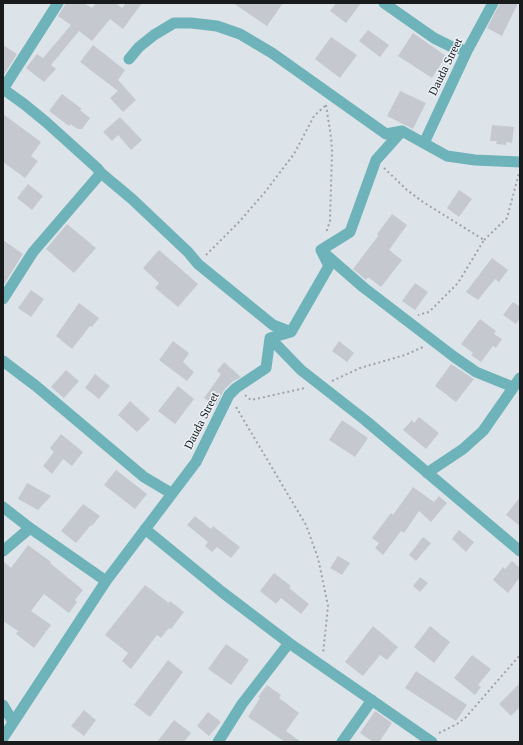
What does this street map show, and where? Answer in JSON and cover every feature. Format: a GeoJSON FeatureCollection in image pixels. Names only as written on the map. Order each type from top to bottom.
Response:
{"type":"FeatureCollection","features":[{"type":"Feature","properties":{"kind":"street"},"geometry":{"type":"LineString","coordinates":[[58,3],[3,89],[46,122],[101,173],[132,199],[188,252],[198,264],[273,325],[291,332]]}},
{"type":"Feature","properties":{"kind":"street"},"geometry":{"type":"LineString","coordinates":[[384,3],[434,38],[452,47],[467,51]]}},
{"type":"Feature","properties":{"kind":"street","name":"Dauda Street"},"geometry":{"type":"LineString","coordinates":[[424,143],[467,51],[493,3]]}},
{"type":"Feature","properties":{"kind":"street"},"geometry":{"type":"LineString","coordinates":[[130,59],[139,47],[154,35],[174,24],[191,23],[217,26],[240,34],[272,53],[386,134],[402,131],[447,156],[475,160],[520,162]]}},
{"type":"Feature","properties":{"kind":"street"},"geometry":{"type":"LineString","coordinates":[[323,249],[350,232],[376,160],[402,131]]}},
{"type":"Feature","properties":{"kind":"street"},"geometry":{"type":"LineString","coordinates":[[3,299],[33,252],[101,173]]}},
{"type":"Feature","properties":{"kind":"street"},"geometry":{"type":"LineString","coordinates":[[323,249],[363,287],[434,342],[476,372],[513,387]]}},
{"type":"Feature","properties":{"kind":"street"},"geometry":{"type":"LineString","coordinates":[[323,249],[329,266],[291,332],[270,338],[301,370],[365,420],[519,549]]}},
{"type":"Feature","properties":{"kind":"street","name":"Dauda Street"},"geometry":{"type":"LineString","coordinates":[[3,738],[106,581],[171,493],[196,462],[232,392],[266,368],[270,338]]}},
{"type":"Feature","properties":{"kind":"street"},"geometry":{"type":"LineString","coordinates":[[3,361],[36,386],[144,477],[171,493]]}},
{"type":"Feature","properties":{"kind":"street"},"geometry":{"type":"LineString","coordinates":[[427,473],[463,449],[483,431],[520,378]]}},
{"type":"Feature","properties":{"kind":"street"},"geometry":{"type":"LineString","coordinates":[[3,507],[30,528],[106,581]]}},
{"type":"Feature","properties":{"kind":"street"},"geometry":{"type":"LineString","coordinates":[[3,551],[30,528]]}},
{"type":"Feature","properties":{"kind":"street"},"geometry":{"type":"LineString","coordinates":[[145,529],[222,592],[289,643],[429,740]]}},
{"type":"Feature","properties":{"kind":"street"},"geometry":{"type":"LineString","coordinates":[[218,742],[242,704],[289,643]]}},
{"type":"Feature","properties":{"kind":"street"},"geometry":{"type":"LineString","coordinates":[[342,742],[372,700]]}},
{"type":"Feature","properties":{"kind":"street"},"geometry":{"type":"LineString","coordinates":[[3,705],[13,722]]}},
{"type":"Feature","properties":{"kind":"street"},"geometry":{"type":"LineString","coordinates":[[3,738],[8,742]]}},
{"type":"Feature","properties":{"kind":"path"},"geometry":{"type":"LineString","coordinates":[[198,264],[239,222],[265,192],[294,154],[314,116],[325,106],[339,100]]}},
{"type":"Feature","properties":{"kind":"path"},"geometry":{"type":"LineString","coordinates":[[323,249],[325,236],[330,221],[332,151],[325,106]]}},
{"type":"Feature","properties":{"kind":"path"},"geometry":{"type":"LineString","coordinates":[[376,160],[407,190],[423,202],[484,240]]}},
{"type":"Feature","properties":{"kind":"path"},"geometry":{"type":"LineString","coordinates":[[405,319],[429,312],[458,284],[484,240],[507,218],[520,168]]}},
{"type":"Feature","properties":{"kind":"path"},"geometry":{"type":"LineString","coordinates":[[232,392],[251,400],[320,384],[326,384],[360,368],[405,355],[434,342]]}},
{"type":"Feature","properties":{"kind":"path"},"geometry":{"type":"LineString","coordinates":[[232,392],[306,525],[318,558],[328,606],[322,667]]}},
{"type":"Feature","properties":{"kind":"path"},"geometry":{"type":"LineString","coordinates":[[429,740],[466,717],[520,655]]}},
{"type":"Feature","properties":{"kind":"building"},"geometry":{"type":"Polygon","coordinates":[[[66,3],[84,3],[92,8],[96,3],[116,3],[122,8],[126,3],[142,3],[123,29],[110,19],[92,41],[79,31],[51,65],[56,69],[44,82],[26,68],[37,54],[43,58],[71,25],[58,16],[66,3]]]}},
{"type":"Feature","properties":{"kind":"building"},"geometry":{"type":"Polygon","coordinates":[[[233,3],[283,3],[267,26],[233,3]]]}},
{"type":"Feature","properties":{"kind":"building"},"geometry":{"type":"Polygon","coordinates":[[[336,3],[361,3],[346,23],[330,11],[336,3]]]}},
{"type":"Feature","properties":{"kind":"building"},"geometry":{"type":"Polygon","coordinates":[[[500,3],[518,3],[502,36],[487,28],[500,3]]]}},
{"type":"Feature","properties":{"kind":"building"},"geometry":{"type":"Polygon","coordinates":[[[368,30],[389,45],[380,57],[359,41],[368,30]]]}},
{"type":"Feature","properties":{"kind":"building"},"geometry":{"type":"Polygon","coordinates":[[[413,33],[446,56],[432,78],[398,56],[413,33]]]}},
{"type":"Feature","properties":{"kind":"building"},"geometry":{"type":"Polygon","coordinates":[[[331,37],[357,55],[340,78],[315,59],[331,37]]]}},
{"type":"Feature","properties":{"kind":"building"},"geometry":{"type":"Polygon","coordinates":[[[3,45],[17,54],[3,76],[3,45]]]}},
{"type":"Feature","properties":{"kind":"building"},"geometry":{"type":"Polygon","coordinates":[[[93,45],[125,70],[118,80],[136,100],[123,112],[110,98],[118,91],[80,62],[93,45]]]}},
{"type":"Feature","properties":{"kind":"building"},"geometry":{"type":"Polygon","coordinates":[[[400,91],[426,103],[413,129],[387,116],[400,91]]]}},
{"type":"Feature","properties":{"kind":"building"},"geometry":{"type":"Polygon","coordinates":[[[62,94],[82,109],[80,110],[90,118],[82,129],[78,129],[70,124],[69,126],[49,111],[62,94]]]}},
{"type":"Feature","properties":{"kind":"building"},"geometry":{"type":"Polygon","coordinates":[[[3,114],[41,142],[31,156],[38,161],[25,178],[3,162],[3,114]]]}},
{"type":"Feature","properties":{"kind":"building"},"geometry":{"type":"Polygon","coordinates":[[[120,117],[142,140],[131,150],[118,135],[112,141],[103,132],[120,117]]]}},
{"type":"Feature","properties":{"kind":"building"},"geometry":{"type":"Polygon","coordinates":[[[492,125],[514,127],[512,143],[506,142],[506,145],[496,144],[497,141],[490,141],[492,125]]]}},
{"type":"Feature","properties":{"kind":"building"},"geometry":{"type":"Polygon","coordinates":[[[28,184],[43,196],[32,210],[17,198],[28,184]]]}},
{"type":"Feature","properties":{"kind":"building"},"geometry":{"type":"Polygon","coordinates":[[[459,190],[472,199],[459,217],[447,208],[459,190]]]}},
{"type":"Feature","properties":{"kind":"building"},"geometry":{"type":"Polygon","coordinates":[[[392,214],[407,225],[389,250],[402,260],[381,287],[368,277],[366,280],[353,269],[378,236],[377,234],[392,214]]]}},
{"type":"Feature","properties":{"kind":"building"},"geometry":{"type":"Polygon","coordinates":[[[67,224],[96,248],[74,273],[46,249],[67,224]]]}},
{"type":"Feature","properties":{"kind":"building"},"geometry":{"type":"Polygon","coordinates":[[[3,240],[23,254],[3,286],[3,240]]]}},
{"type":"Feature","properties":{"kind":"building"},"geometry":{"type":"Polygon","coordinates":[[[159,250],[198,284],[178,307],[155,288],[159,283],[143,268],[159,250]]]}},
{"type":"Feature","properties":{"kind":"building"},"geometry":{"type":"Polygon","coordinates":[[[492,258],[508,270],[499,282],[495,279],[478,300],[466,292],[492,258]]]}},
{"type":"Feature","properties":{"kind":"building"},"geometry":{"type":"Polygon","coordinates":[[[415,283],[428,292],[415,310],[402,301],[415,283]]]}},
{"type":"Feature","properties":{"kind":"building"},"geometry":{"type":"Polygon","coordinates":[[[31,290],[44,299],[31,317],[18,308],[31,290]]]}},
{"type":"Feature","properties":{"kind":"building"},"geometry":{"type":"Polygon","coordinates":[[[513,302],[520,307],[520,318],[516,324],[503,315],[513,302]]]}},
{"type":"Feature","properties":{"kind":"building"},"geometry":{"type":"Polygon","coordinates":[[[79,303],[99,318],[92,327],[90,326],[72,349],[56,336],[79,303]]]}},
{"type":"Feature","properties":{"kind":"building"},"geometry":{"type":"Polygon","coordinates":[[[480,319],[496,331],[494,334],[502,339],[496,348],[493,346],[481,362],[471,355],[473,353],[461,344],[480,319]]]}},
{"type":"Feature","properties":{"kind":"building"},"geometry":{"type":"Polygon","coordinates":[[[173,341],[189,353],[183,362],[194,372],[187,381],[159,360],[173,341]]]}},
{"type":"Feature","properties":{"kind":"building"},"geometry":{"type":"Polygon","coordinates":[[[339,341],[354,353],[347,362],[332,351],[339,341]]]}},
{"type":"Feature","properties":{"kind":"building"},"geometry":{"type":"Polygon","coordinates":[[[224,362],[241,377],[232,382],[224,390],[216,406],[204,398],[221,374],[217,371],[224,362]]]}},
{"type":"Feature","properties":{"kind":"building"},"geometry":{"type":"Polygon","coordinates":[[[451,364],[474,379],[456,402],[435,386],[451,364]]]}},
{"type":"Feature","properties":{"kind":"building"},"geometry":{"type":"Polygon","coordinates":[[[66,370],[79,381],[64,398],[51,387],[66,370]]]}},
{"type":"Feature","properties":{"kind":"building"},"geometry":{"type":"Polygon","coordinates":[[[95,374],[110,386],[99,399],[85,388],[95,374]]]}},
{"type":"Feature","properties":{"kind":"building"},"geometry":{"type":"Polygon","coordinates":[[[178,386],[194,399],[175,424],[158,411],[178,386]]]}},
{"type":"Feature","properties":{"kind":"building"},"geometry":{"type":"Polygon","coordinates":[[[130,401],[150,419],[137,432],[118,415],[130,401]]]}},
{"type":"Feature","properties":{"kind":"building"},"geometry":{"type":"Polygon","coordinates":[[[419,417],[439,433],[426,449],[403,430],[412,420],[414,423],[419,417]]]}},
{"type":"Feature","properties":{"kind":"building"},"geometry":{"type":"Polygon","coordinates":[[[342,420],[368,438],[355,457],[329,440],[342,420]]]}},
{"type":"Feature","properties":{"kind":"building"},"geometry":{"type":"Polygon","coordinates":[[[61,434],[83,452],[72,466],[63,459],[52,474],[43,466],[54,452],[50,448],[61,434]]]}},
{"type":"Feature","properties":{"kind":"building"},"geometry":{"type":"Polygon","coordinates":[[[116,470],[147,494],[135,509],[104,485],[116,470]]]}},
{"type":"Feature","properties":{"kind":"building"},"geometry":{"type":"Polygon","coordinates":[[[27,483],[51,496],[38,510],[18,499],[27,483]]]}},
{"type":"Feature","properties":{"kind":"building"},"geometry":{"type":"Polygon","coordinates":[[[413,487],[434,502],[439,496],[447,503],[431,522],[419,511],[404,533],[401,531],[383,555],[375,548],[379,543],[372,538],[391,513],[393,515],[413,487]]]}},
{"type":"Feature","properties":{"kind":"building"},"geometry":{"type":"Polygon","coordinates":[[[520,497],[520,526],[506,515],[520,497]]]}},
{"type":"Feature","properties":{"kind":"building"},"geometry":{"type":"Polygon","coordinates":[[[83,504],[100,516],[76,543],[61,531],[83,504]]]}},
{"type":"Feature","properties":{"kind":"building"},"geometry":{"type":"Polygon","coordinates":[[[195,516],[211,529],[213,526],[240,547],[231,558],[217,547],[212,552],[205,546],[208,542],[187,525],[195,516]]]}},
{"type":"Feature","properties":{"kind":"building"},"geometry":{"type":"Polygon","coordinates":[[[459,530],[474,542],[466,552],[452,539],[459,530]]]}},
{"type":"Feature","properties":{"kind":"building"},"geometry":{"type":"Polygon","coordinates":[[[423,537],[431,543],[416,561],[409,555],[423,537]]]}},
{"type":"Feature","properties":{"kind":"building"},"geometry":{"type":"Polygon","coordinates":[[[28,545],[51,562],[50,563],[83,590],[75,600],[77,602],[69,613],[44,594],[31,611],[51,625],[34,648],[16,634],[18,631],[3,621],[3,561],[11,568],[28,545]]]}},
{"type":"Feature","properties":{"kind":"building"},"geometry":{"type":"Polygon","coordinates":[[[338,556],[350,563],[342,575],[330,568],[338,556]]]}},
{"type":"Feature","properties":{"kind":"building"},"geometry":{"type":"Polygon","coordinates":[[[512,561],[520,568],[520,577],[508,593],[493,580],[503,567],[505,569],[512,561]]]}},
{"type":"Feature","properties":{"kind":"building"},"geometry":{"type":"Polygon","coordinates":[[[274,573],[291,586],[289,588],[309,604],[301,614],[281,598],[276,604],[260,591],[274,573]]]}},
{"type":"Feature","properties":{"kind":"building"},"geometry":{"type":"Polygon","coordinates":[[[420,577],[428,583],[420,592],[413,586],[420,577]]]}},
{"type":"Feature","properties":{"kind":"building"},"geometry":{"type":"Polygon","coordinates":[[[145,585],[184,612],[171,629],[169,628],[161,638],[157,635],[131,669],[122,661],[128,653],[105,635],[145,585]]]}},
{"type":"Feature","properties":{"kind":"building"},"geometry":{"type":"Polygon","coordinates":[[[373,626],[398,647],[387,660],[380,655],[363,676],[345,662],[373,626]]]}},
{"type":"Feature","properties":{"kind":"building"},"geometry":{"type":"Polygon","coordinates":[[[430,626],[450,642],[434,663],[414,647],[430,626]]]}},
{"type":"Feature","properties":{"kind":"building"},"geometry":{"type":"Polygon","coordinates":[[[226,644],[249,660],[231,685],[208,669],[226,644]]]}},
{"type":"Feature","properties":{"kind":"building"},"geometry":{"type":"Polygon","coordinates":[[[472,655],[491,669],[478,685],[481,687],[475,695],[454,678],[472,655]]]}},
{"type":"Feature","properties":{"kind":"building"},"geometry":{"type":"Polygon","coordinates":[[[168,660],[183,672],[150,717],[134,705],[168,660]]]}},
{"type":"Feature","properties":{"kind":"building"},"geometry":{"type":"Polygon","coordinates":[[[416,671],[467,705],[456,721],[405,688],[416,671]]]}},
{"type":"Feature","properties":{"kind":"building"},"geometry":{"type":"Polygon","coordinates":[[[520,683],[520,707],[511,716],[499,704],[520,683]]]}},
{"type":"Feature","properties":{"kind":"building"},"geometry":{"type":"Polygon","coordinates":[[[267,685],[281,695],[279,698],[299,713],[286,731],[301,742],[285,742],[248,717],[260,698],[258,697],[267,685]]]}},
{"type":"Feature","properties":{"kind":"building"},"geometry":{"type":"Polygon","coordinates":[[[84,710],[96,720],[84,736],[71,726],[84,710]]]}},
{"type":"Feature","properties":{"kind":"building"},"geometry":{"type":"Polygon","coordinates":[[[375,711],[392,723],[379,742],[373,742],[360,733],[375,711]]]}},
{"type":"Feature","properties":{"kind":"building"},"geometry":{"type":"Polygon","coordinates":[[[208,712],[221,722],[209,736],[197,726],[208,712]]]}},
{"type":"Feature","properties":{"kind":"building"},"geometry":{"type":"Polygon","coordinates":[[[174,720],[191,733],[184,742],[157,742],[174,720]]]}}]}
